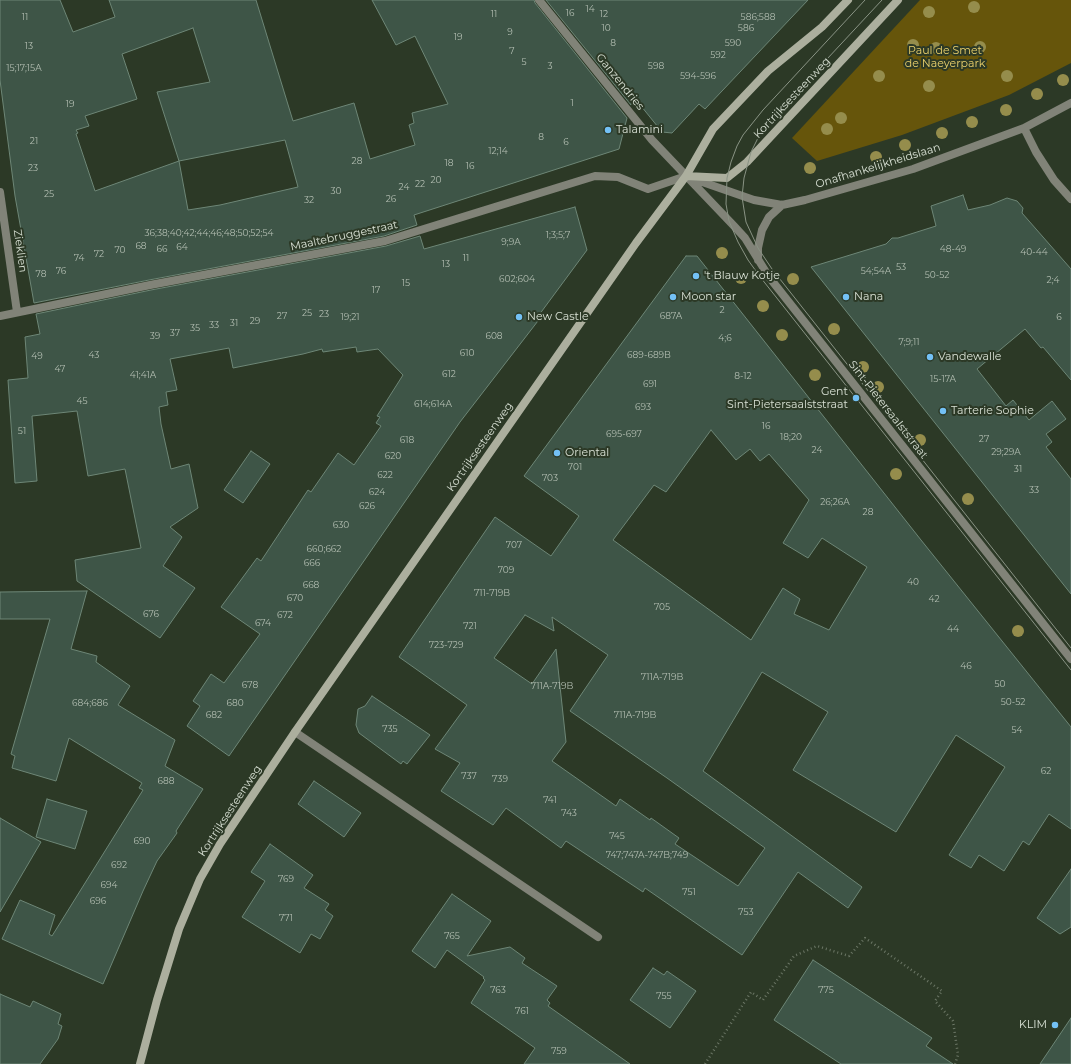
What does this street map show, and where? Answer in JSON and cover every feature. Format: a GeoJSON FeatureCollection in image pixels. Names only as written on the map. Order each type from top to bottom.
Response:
{"type":"FeatureCollection","features":[{"type":"Feature","properties":{"kind":"main road","name":"Kortrijksesteenweg"},"geometry":{"type":"LineString","coordinates":[[140,1064],[157,1000],[179,929],[200,879],[220,844],[295,732],[643,233],[686,176],[713,129],[768,71],[822,27],[848,0]]}},
{"type":"Feature","properties":{"kind":"main road","name":"Kortrijksesteenweg"},"geometry":{"type":"LineString","coordinates":[[686,176],[727,178],[747,162],[898,0]]}},
{"type":"Feature","properties":{"kind":"street","name":"Ganzendries"},"geometry":{"type":"LineString","coordinates":[[539,0],[652,140],[686,176]]}},
{"type":"Feature","properties":{"kind":"street","name":"Onafhankelijkheidslaan"},"geometry":{"type":"LineString","coordinates":[[686,176],[742,197],[782,205],[805,200],[913,169],[1024,128],[1071,103]]}},
{"type":"Feature","properties":{"kind":"street"},"geometry":{"type":"LineString","coordinates":[[1024,128],[1036,152],[1054,180],[1071,199]]}},
{"type":"Feature","properties":{"kind":"street","name":"Maaltebruggestraat"},"geometry":{"type":"LineString","coordinates":[[0,316],[150,285],[384,241],[595,176],[606,175],[618,177],[648,188],[686,176]]}},
{"type":"Feature","properties":{"kind":"street","name":"Sint-Pietersaalststraat"},"geometry":{"type":"LineString","coordinates":[[686,176],[745,238],[758,262],[773,282],[1071,659]]}},
{"type":"Feature","properties":{"kind":"street","name":"Zieklien"},"geometry":{"type":"LineString","coordinates":[[0,192],[17,312]]}},
{"type":"Feature","properties":{"kind":"street"},"geometry":{"type":"LineString","coordinates":[[758,262],[758,248],[762,230],[769,218],[782,205]]}},
{"type":"Feature","properties":{"kind":"street"},"geometry":{"type":"LineString","coordinates":[[295,732],[598,937]]}},
{"type":"Feature","properties":{"kind":"path"},"geometry":{"type":"LineString","coordinates":[[705,1064],[751,992],[763,1000],[794,956],[817,946],[850,956],[865,938],[942,991],[935,1001],[953,1021],[958,1055],[954,1064]]}},
{"type":"Feature","properties":{"kind":"green space","name":"Paul de Smet de Naeyerpark"},"geometry":{"type":"Polygon","coordinates":[[[920,0],[1071,0],[1071,63],[1009,95],[902,135],[817,161],[792,138],[920,0]]]}},
{"type":"Feature","properties":{"kind":"building"},"geometry":{"type":"Polygon","coordinates":[[[0,0],[60,0],[73,32],[115,17],[109,0],[256,0],[293,121],[354,103],[370,159],[415,145],[409,125],[414,123],[412,113],[448,104],[415,36],[396,45],[372,0],[534,0],[627,118],[619,149],[414,215],[417,225],[384,236],[34,303],[15,196],[0,80],[0,0]],[[193,28],[122,54],[137,99],[85,116],[89,126],[76,130],[95,191],[179,161],[157,92],[210,82],[193,28]],[[285,140],[179,161],[188,210],[220,205],[298,187],[285,140]]]}},
{"type":"Feature","properties":{"kind":"building"},"geometry":{"type":"Polygon","coordinates":[[[546,0],[808,0],[705,109],[699,104],[672,133],[662,132],[633,96],[631,105],[546,0]]]}},
{"type":"Feature","properties":{"kind":"building"},"geometry":{"type":"Polygon","coordinates":[[[963,195],[968,210],[990,205],[1007,198],[1017,201],[1023,208],[1022,213],[1071,269],[1071,380],[1043,347],[1041,348],[1025,329],[977,369],[1006,406],[1013,400],[1029,420],[1052,401],[1066,419],[1046,434],[1052,442],[1046,447],[1071,479],[1071,594],[811,267],[886,244],[892,238],[898,238],[936,226],[931,206],[963,195]]]}},
{"type":"Feature","properties":{"kind":"building"},"geometry":{"type":"Polygon","coordinates":[[[575,207],[587,250],[539,315],[541,317],[460,422],[229,756],[187,726],[200,706],[193,701],[211,674],[224,683],[260,634],[221,607],[257,558],[261,561],[308,490],[311,492],[338,453],[354,465],[381,426],[376,423],[380,417],[377,416],[403,375],[378,349],[357,352],[356,347],[323,352],[322,349],[233,368],[229,348],[170,359],[177,390],[166,392],[168,405],[159,407],[161,424],[171,469],[189,464],[198,508],[170,527],[182,537],[163,566],[195,588],[160,638],[77,581],[75,560],[141,548],[125,469],[88,476],[77,411],[32,416],[37,481],[15,483],[8,380],[28,378],[25,337],[40,334],[36,314],[151,290],[386,246],[420,236],[424,249],[575,207]]]}},
{"type":"Feature","properties":{"kind":"building"},"geometry":{"type":"Polygon","coordinates":[[[686,256],[697,256],[1071,727],[1071,829],[1049,814],[1029,845],[1023,841],[1004,871],[979,855],[971,868],[949,855],[1005,767],[956,735],[896,832],[793,770],[828,712],[762,672],[703,771],[862,887],[848,908],[798,872],[742,955],[645,888],[643,892],[566,841],[561,848],[506,808],[493,825],[441,791],[460,763],[435,749],[467,705],[399,657],[495,517],[551,556],[579,516],[524,476],[686,256]],[[711,430],[666,492],[654,485],[613,540],[751,640],[783,588],[800,599],[794,614],[829,630],[867,567],[822,538],[808,558],[783,543],[809,500],[769,454],[760,461],[750,449],[736,460],[711,430]],[[525,615],[494,658],[532,684],[556,649],[566,742],[552,761],[616,806],[620,799],[650,820],[651,818],[679,838],[675,844],[738,886],[765,848],[570,711],[608,655],[552,617],[554,631],[525,615]]]}},
{"type":"Feature","properties":{"kind":"building"},"geometry":{"type":"Polygon","coordinates":[[[251,451],[270,464],[243,503],[224,490],[251,451]]]}},
{"type":"Feature","properties":{"kind":"building"},"geometry":{"type":"Polygon","coordinates":[[[87,591],[71,649],[97,656],[96,662],[130,686],[118,705],[175,740],[165,766],[203,789],[176,831],[177,833],[157,861],[103,984],[2,939],[20,900],[55,915],[49,934],[52,936],[143,790],[139,788],[142,783],[69,738],[56,781],[12,768],[15,756],[11,754],[50,619],[0,619],[0,592],[87,591]]]}},
{"type":"Feature","properties":{"kind":"building"},"geometry":{"type":"Polygon","coordinates":[[[372,696],[430,735],[407,764],[403,761],[401,764],[359,733],[356,725],[358,709],[365,706],[372,696]]]}},
{"type":"Feature","properties":{"kind":"building"},"geometry":{"type":"Polygon","coordinates":[[[314,781],[361,813],[344,837],[298,804],[314,781]]]}},
{"type":"Feature","properties":{"kind":"building"},"geometry":{"type":"Polygon","coordinates":[[[47,799],[87,811],[75,849],[36,837],[47,799]]]}},
{"type":"Feature","properties":{"kind":"building"},"geometry":{"type":"Polygon","coordinates":[[[0,818],[41,842],[0,912],[0,818]]]}},
{"type":"Feature","properties":{"kind":"building"},"geometry":{"type":"Polygon","coordinates":[[[270,844],[313,875],[304,888],[329,904],[325,910],[333,916],[320,939],[311,934],[300,953],[242,917],[265,881],[251,872],[270,844]]]}},
{"type":"Feature","properties":{"kind":"building"},"geometry":{"type":"Polygon","coordinates":[[[1071,869],[1071,927],[1060,934],[1037,918],[1071,869]]]}},
{"type":"Feature","properties":{"kind":"building"},"geometry":{"type":"Polygon","coordinates":[[[452,894],[491,921],[467,956],[510,947],[525,958],[522,963],[557,986],[547,1000],[550,1003],[548,1006],[630,1064],[524,1064],[535,1048],[471,1003],[485,980],[483,978],[484,977],[447,950],[435,968],[412,951],[452,894]]]}},
{"type":"Feature","properties":{"kind":"building"},"geometry":{"type":"Polygon","coordinates":[[[813,960],[932,1038],[926,1046],[953,1064],[841,1064],[774,1020],[813,960]]]}},
{"type":"Feature","properties":{"kind":"building"},"geometry":{"type":"Polygon","coordinates":[[[653,968],[664,975],[667,971],[696,991],[670,1028],[630,1000],[653,968]]]}},
{"type":"Feature","properties":{"kind":"building"},"geometry":{"type":"Polygon","coordinates":[[[0,994],[30,1007],[33,1001],[61,1014],[58,1024],[62,1026],[58,1039],[40,1064],[0,1064],[0,994]]]}},
{"type":"Feature","properties":{"kind":"building"},"geometry":{"type":"Polygon","coordinates":[[[1071,1018],[1071,1064],[1040,1064],[1071,1018]]]}},
{"type":"Feature","properties":{"kind":"tram line"},"geometry":{"type":"LineString","coordinates":[[865,0],[763,110],[743,135],[731,162],[727,178],[726,204],[729,221],[748,260],[761,278],[1071,670]]}},
{"type":"Feature","properties":{"kind":"tram line"},"geometry":{"type":"LineString","coordinates":[[882,0],[786,103],[758,138],[751,152],[744,178],[742,197],[746,222],[758,248],[772,269],[1071,648]]}},
{"type":"Feature","properties":{"kind":"place","name":"Talamini"},"geometry":{"type":"Point","coordinates":[608,130]}},
{"type":"Feature","properties":{"kind":"place","name":"'t Blauw Kotje"},"geometry":{"type":"Point","coordinates":[696,276]}},
{"type":"Feature","properties":{"kind":"place","name":"Moon star"},"geometry":{"type":"Point","coordinates":[673,297]}},
{"type":"Feature","properties":{"kind":"place","name":"Nana"},"geometry":{"type":"Point","coordinates":[846,297]}},
{"type":"Feature","properties":{"kind":"place","name":"New Castle"},"geometry":{"type":"Point","coordinates":[519,317]}},
{"type":"Feature","properties":{"kind":"place","name":"Vandewalle"},"geometry":{"type":"Point","coordinates":[930,357]}},
{"type":"Feature","properties":{"kind":"place","name":"Gent Sint-Pietersaalststraat"},"geometry":{"type":"Point","coordinates":[856,398]}},
{"type":"Feature","properties":{"kind":"place","name":"Tarterie Sophie"},"geometry":{"type":"Point","coordinates":[943,411]}},
{"type":"Feature","properties":{"kind":"place","name":"Oriental"},"geometry":{"type":"Point","coordinates":[557,453]}},
{"type":"Feature","properties":{"kind":"place","name":"KLIM"},"geometry":{"type":"Point","coordinates":[1055,1025]}}]}
